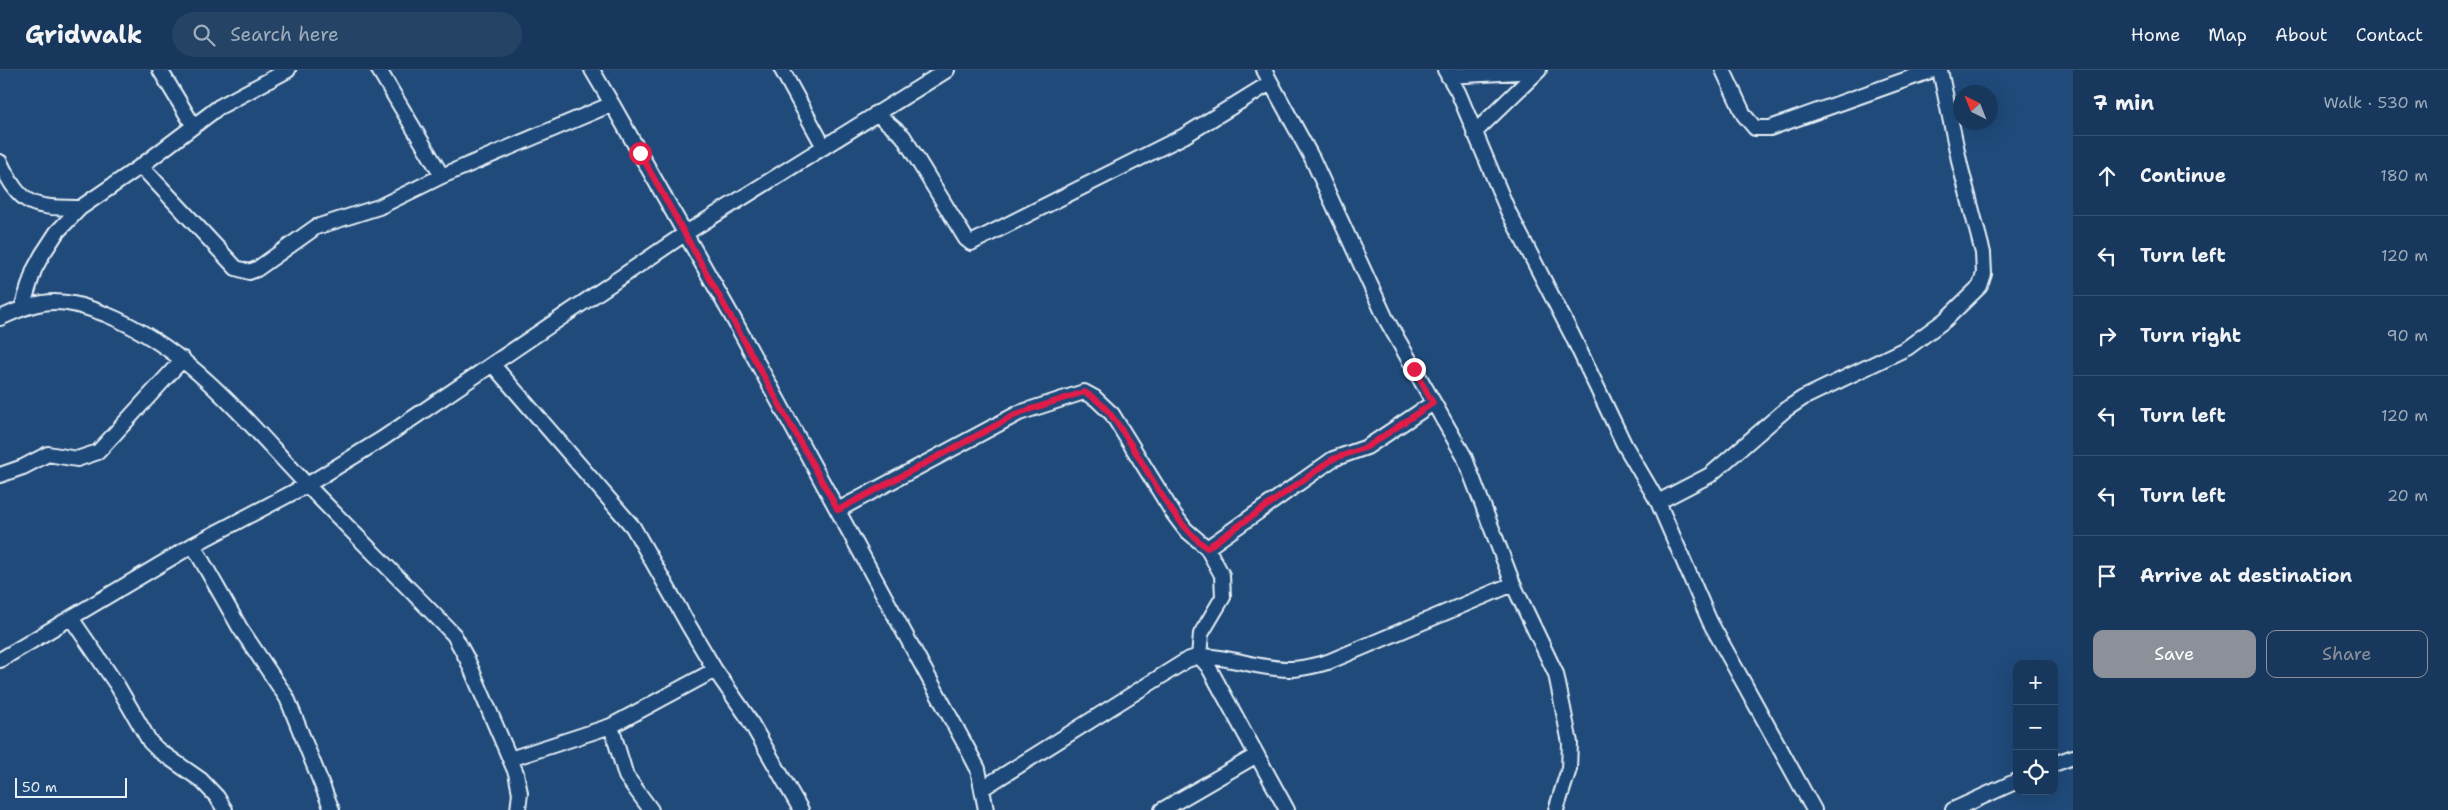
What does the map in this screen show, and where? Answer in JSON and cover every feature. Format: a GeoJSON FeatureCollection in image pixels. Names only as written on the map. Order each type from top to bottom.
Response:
{"type":"FeatureCollection","features":[{"type":"Feature","properties":{"kind":"street"},"geometry":{"type":"LineString","coordinates":[[160,70],[193,125]]}},
{"type":"Feature","properties":{"kind":"street"},"geometry":{"type":"LineString","coordinates":[[22,308],[34,270],[42,255],[56,232],[80,208],[141,166],[219,107],[288,70]]}},
{"type":"Feature","properties":{"kind":"street"},"geometry":{"type":"LineString","coordinates":[[379,70],[442,176]]}},
{"type":"Feature","properties":{"kind":"street"},"geometry":{"type":"LineString","coordinates":[[592,70],[686,234],[967,748],[978,769],[986,810]]}},
{"type":"Feature","properties":{"kind":"street"},"geometry":{"type":"LineString","coordinates":[[782,70],[824,147]]}},
{"type":"Feature","properties":{"kind":"street"},"geometry":{"type":"LineString","coordinates":[[0,660],[193,545],[307,485],[382,439],[686,234],[947,70]]}},
{"type":"Feature","properties":{"kind":"street"},"geometry":{"type":"LineString","coordinates":[[1264,70],[1312,158],[1386,318],[1464,456],[1513,584],[1556,674],[1570,743],[1569,769],[1556,810]]}},
{"type":"Feature","properties":{"kind":"street"},"geometry":{"type":"LineString","coordinates":[[1723,70],[1744,115],[1756,128],[1770,128],[1933,70]]}},
{"type":"Feature","properties":{"kind":"street"},"geometry":{"type":"LineString","coordinates":[[1658,502],[1710,475],[1785,410],[1803,398],[1907,348],[1945,320],[1980,286],[1984,274],[1983,253],[1960,165],[1940,70]]}},
{"type":"Feature","properties":{"kind":"street"},"geometry":{"type":"LineString","coordinates":[[1474,133],[1538,71]]}},
{"type":"Feature","properties":{"kind":"street"},"geometry":{"type":"LineString","coordinates":[[1538,71],[1447,73],[1458,92],[1508,211],[1572,334],[1624,444],[1658,502],[1710,622],[1814,810]]}},
{"type":"Feature","properties":{"kind":"street"},"geometry":{"type":"LineString","coordinates":[[876,113],[903,136],[966,239],[971,243],[1184,136],[1270,84]]}},
{"type":"Feature","properties":{"kind":"street"},"geometry":{"type":"LineString","coordinates":[[141,166],[236,268],[249,272],[257,269],[316,227],[379,207],[442,176],[612,104]]}},
{"type":"Feature","properties":{"kind":"street"},"geometry":{"type":"LineString","coordinates":[[0,162],[9,181],[23,198],[39,207],[80,208]]}},
{"type":"Feature","properties":{"kind":"street"},"geometry":{"type":"LineString","coordinates":[[0,318],[22,308],[44,302],[63,302],[91,308],[143,332],[183,359],[236,408],[307,485],[454,636],[467,659],[516,773],[520,793],[518,810]]}},
{"type":"Feature","properties":{"kind":"street"},"geometry":{"type":"LineString","coordinates":[[0,475],[23,467],[48,454],[77,459],[98,452],[183,359]]}},
{"type":"Feature","properties":{"kind":"street"},"geometry":{"type":"LineString","coordinates":[[493,365],[633,527],[715,670],[747,716],[801,810]]}},
{"type":"Feature","properties":{"kind":"street"},"geometry":{"type":"LineString","coordinates":[[838,510],[1019,413],[1084,392],[1095,398],[1112,414],[1185,529],[1207,548],[1222,575],[1223,597],[1201,634],[1199,656],[1208,666],[1287,810]]}},
{"type":"Feature","properties":{"kind":"street"},"geometry":{"type":"LineString","coordinates":[[1207,548],[1333,459],[1367,447],[1433,403]]}},
{"type":"Feature","properties":{"kind":"street"},"geometry":{"type":"LineString","coordinates":[[193,545],[240,628],[287,698],[332,810]]}},
{"type":"Feature","properties":{"kind":"street"},"geometry":{"type":"LineString","coordinates":[[983,788],[1187,660],[1199,656],[1228,658],[1290,669],[1307,667],[1328,662],[1513,584]]}},
{"type":"Feature","properties":{"kind":"street"},"geometry":{"type":"LineString","coordinates":[[71,618],[117,686],[150,742],[158,750],[201,780],[217,797],[225,810]]}},
{"type":"Feature","properties":{"kind":"street"},"geometry":{"type":"LineString","coordinates":[[510,759],[611,726],[715,670]]}},
{"type":"Feature","properties":{"kind":"street"},"geometry":{"type":"LineString","coordinates":[[611,726],[626,776],[651,810]]}},
{"type":"Feature","properties":{"kind":"street"},"geometry":{"type":"LineString","coordinates":[[1162,810],[1257,755]]}},
{"type":"Feature","properties":{"kind":"street"},"geometry":{"type":"LineString","coordinates":[[2058,763],[2073,758]]}},
{"type":"Feature","properties":{"kind":"street"},"geometry":{"type":"LineString","coordinates":[[1953,810],[2013,783]]}},
{"type":"Feature","properties":{"kind":"route"},"geometry":{"type":"LineString","coordinates":[[640,153],[705,267],[838,510],[1019,413],[1084,392],[1095,398],[1112,414],[1173,513],[1185,529],[1207,548],[1333,459],[1367,447],[1433,403],[1414,369]]}}]}
